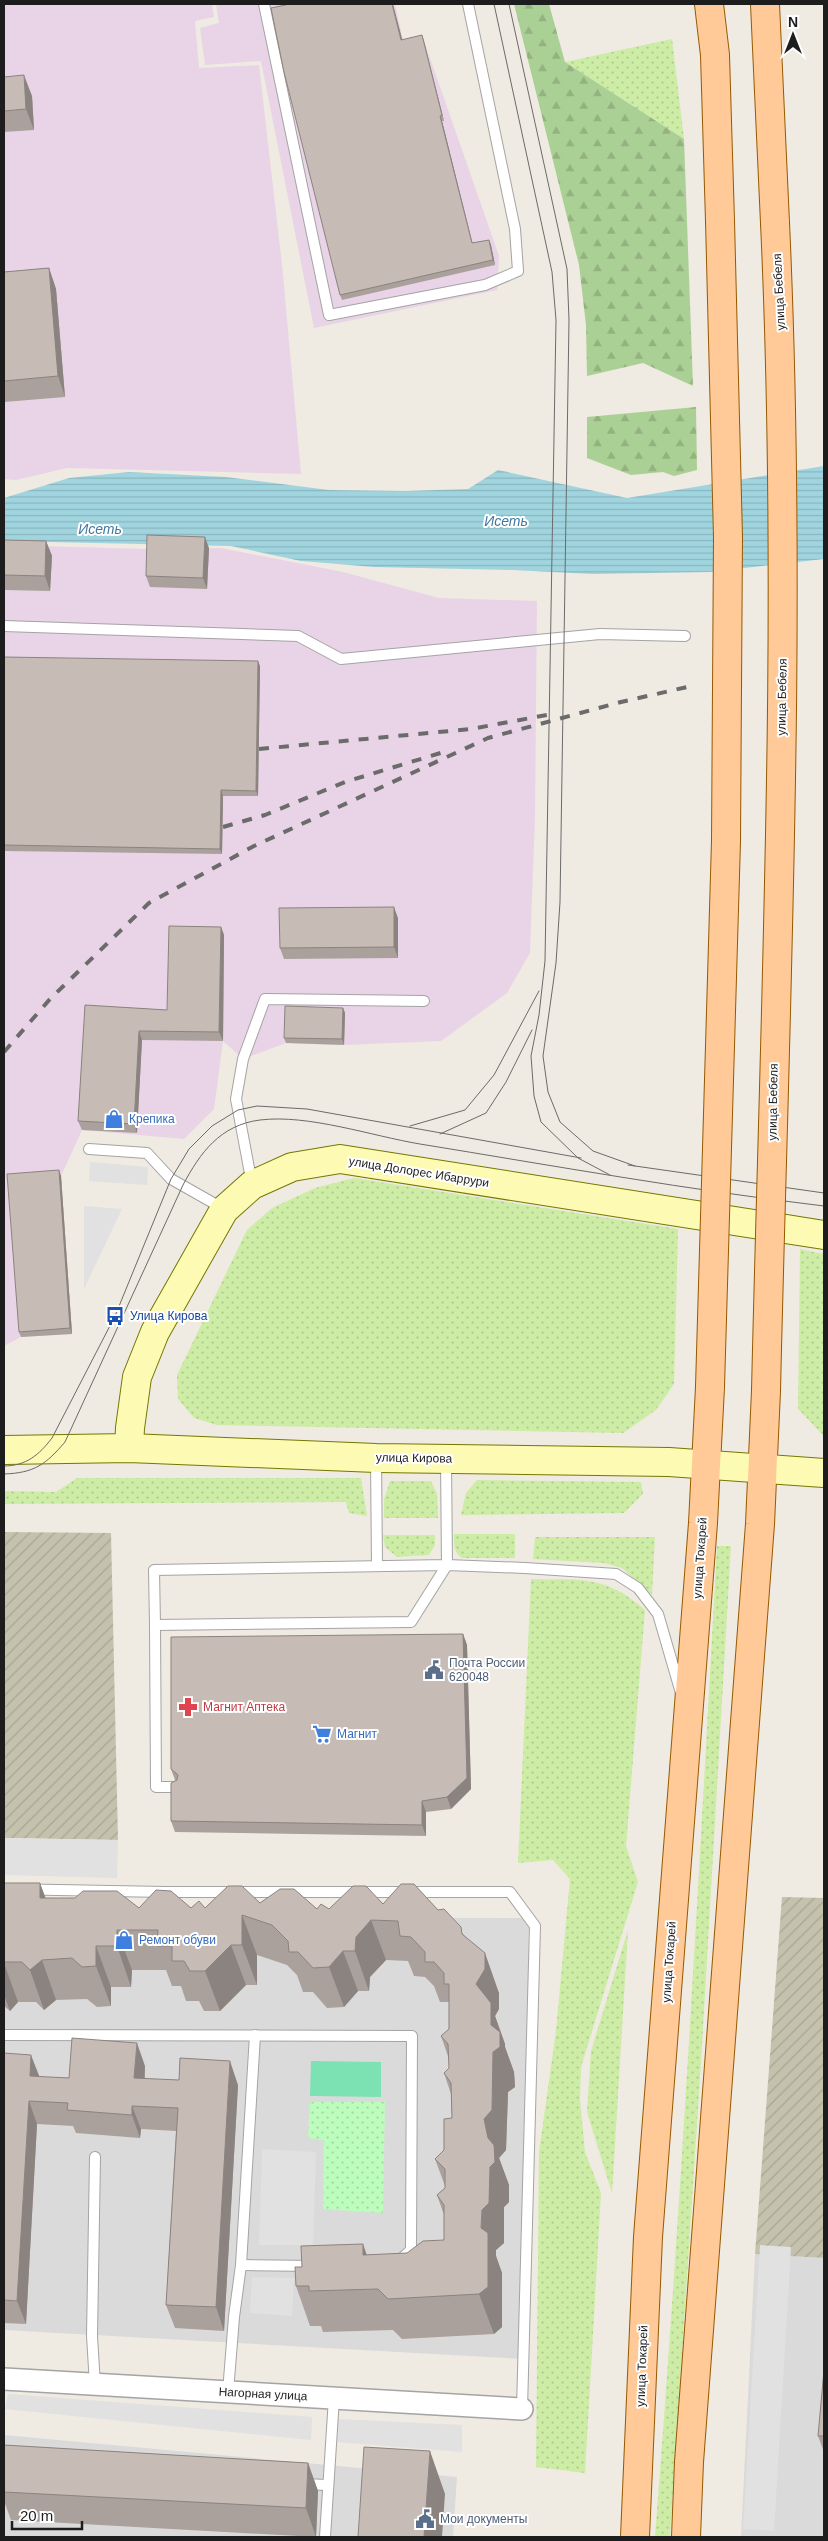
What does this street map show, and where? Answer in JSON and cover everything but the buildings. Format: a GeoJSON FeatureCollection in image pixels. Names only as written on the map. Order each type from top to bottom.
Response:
{"type":"FeatureCollection","features":[{"type":"Feature","properties":{"kind":"main road","name":"улица Токарей"},"geometry":{"type":"LineString","coordinates":[[635,2537],[648,2236],[706,1464],[710,1387],[726,841],[728,538],[715,55],[709,4]]}},
{"type":"Feature","properties":{"kind":"main road","name":"улица Бебеля"},"geometry":{"type":"LineString","coordinates":[[762,1469],[766,1391],[783,694],[781,338],[765,4]]}},
{"type":"Feature","properties":{"kind":"main road","name":"улица Долорес Ибаррури"},"geometry":{"type":"LineString","coordinates":[[129,1448],[137,1376],[155,1332],[224,1210],[252,1186],[292,1167],[340,1160],[824,1236]]}},
{"type":"Feature","properties":{"kind":"main road","name":"улица Кирова"},"geometry":{"type":"LineString","coordinates":[[4,1450],[129,1448],[376,1458],[669,1462],[824,1473]]}},
{"type":"Feature","properties":{"kind":"main road"},"geometry":{"type":"LineString","coordinates":[[686,2537],[689,2462],[760,1524],[762,1469]]}},
{"type":"Feature","properties":{"kind":"street","name":"Нагорная улица"},"geometry":{"type":"LineString","coordinates":[[4,2379],[522,2409]]}},
{"type":"Feature","properties":{"kind":"lane"},"geometry":{"type":"LineString","coordinates":[[264,4],[329,315],[485,285],[518,271],[516,229],[468,4]]}},
{"type":"Feature","properties":{"kind":"lane"},"geometry":{"type":"LineString","coordinates":[[4,626],[298,636],[341,659],[600,634],[685,636]]}},
{"type":"Feature","properties":{"kind":"lane"},"geometry":{"type":"LineString","coordinates":[[252,1186],[236,1099],[243,1060],[265,999],[424,1001]]}},
{"type":"Feature","properties":{"kind":"lane"},"geometry":{"type":"LineString","coordinates":[[88,1149],[147,1153],[171,1179],[224,1210]]}},
{"type":"Feature","properties":{"kind":"lane"},"geometry":{"type":"LineString","coordinates":[[376,1458],[377,1566]]}},
{"type":"Feature","properties":{"kind":"lane"},"geometry":{"type":"LineString","coordinates":[[155,1625],[411,1622],[447,1565],[446,1458]]}},
{"type":"Feature","properties":{"kind":"lane"},"geometry":{"type":"LineString","coordinates":[[175,1787],[156,1787],[154,1570],[447,1565],[616,1574],[638,1588],[658,1614],[688,1718]]}},
{"type":"Feature","properties":{"kind":"lane"},"geometry":{"type":"LineString","coordinates":[[4,1889],[185,1892],[510,1892],[535,1926],[522,2409]]}},
{"type":"Feature","properties":{"kind":"lane"},"geometry":{"type":"LineString","coordinates":[[4,2035],[412,2036],[411,2250],[391,2268]]}},
{"type":"Feature","properties":{"kind":"lane"},"geometry":{"type":"LineString","coordinates":[[228,2392],[234,2317],[241,2265],[255,2035]]}},
{"type":"Feature","properties":{"kind":"lane"},"geometry":{"type":"LineString","coordinates":[[95,2158],[92,2336],[95,2385]]}},
{"type":"Feature","properties":{"kind":"lane"},"geometry":{"type":"LineString","coordinates":[[241,2265],[325,2266]]}},
{"type":"Feature","properties":{"kind":"lane"},"geometry":{"type":"LineString","coordinates":[[325,2537],[334,2398]]}},
{"type":"Feature","properties":{"kind":"lane"},"geometry":{"type":"LineString","coordinates":[[288,2483],[327,2485]]}},
{"type":"Feature","properties":{"kind":"shaded area"},"geometry":{"type":"Polygon","coordinates":[[[4,4],[212,4],[214,17],[195,21],[199,68],[259,65],[282,265],[301,474],[67,468],[16,480],[4,479],[4,4]]]}},
{"type":"Feature","properties":{"kind":"shaded area"},"geometry":{"type":"Polygon","coordinates":[[[216,4],[395,4],[404,45],[424,41],[499,256],[497,290],[314,328],[261,61],[205,65],[200,28],[219,23],[216,4]]]}},
{"type":"Feature","properties":{"kind":"shaded area"},"geometry":{"type":"Polygon","coordinates":[[[4,545],[145,549],[221,548],[343,572],[439,598],[537,601],[535,815],[530,953],[507,993],[441,1041],[344,1045],[286,1043],[243,1059],[223,1041],[214,1109],[184,1139],[82,1130],[61,1176],[72,1334],[21,1337],[4,1346],[4,545]]]}},
{"type":"Feature","properties":{"kind":"shaded area"},"geometry":{"type":"Polygon","coordinates":[[[90,1162],[148,1167],[147,1185],[89,1181],[90,1162]]]}},
{"type":"Feature","properties":{"kind":"shaded area"},"geometry":{"type":"Polygon","coordinates":[[[84,1206],[122,1209],[84,1289],[84,1206]]]}},
{"type":"Feature","properties":{"kind":"shaded area"},"geometry":{"type":"Polygon","coordinates":[[[4,1532],[111,1533],[118,1840],[4,1838],[4,1532]]]}},
{"type":"Feature","properties":{"kind":"shaded area"},"geometry":{"type":"Polygon","coordinates":[[[4,1838],[118,1840],[117,1878],[4,1875],[4,1838]]]}},
{"type":"Feature","properties":{"kind":"shaded area"},"geometry":{"type":"Polygon","coordinates":[[[782,1897],[824,1898],[824,2258],[755,2254],[782,1897]]]}},
{"type":"Feature","properties":{"kind":"shaded area"},"geometry":{"type":"Polygon","coordinates":[[[4,1917],[529,1918],[522,2359],[4,2330],[4,1917]]]}},
{"type":"Feature","properties":{"kind":"shaded area"},"geometry":{"type":"Polygon","coordinates":[[[262,2149],[316,2152],[313,2245],[259,2245],[262,2149]]]}},
{"type":"Feature","properties":{"kind":"shaded area"},"geometry":{"type":"Polygon","coordinates":[[[760,2245],[791,2247],[774,2531],[743,2529],[760,2245]]]}},
{"type":"Feature","properties":{"kind":"shaded area"},"geometry":{"type":"Polygon","coordinates":[[[755,2254],[824,2258],[824,2537],[741,2537],[755,2254]]]}},
{"type":"Feature","properties":{"kind":"shaded area"},"geometry":{"type":"Polygon","coordinates":[[[252,2277],[294,2278],[292,2316],[250,2313],[252,2277]]]}},
{"type":"Feature","properties":{"kind":"shaded area"},"geometry":{"type":"Polygon","coordinates":[[[8,2394],[312,2417],[311,2440],[5,2409],[8,2394]]]}},
{"type":"Feature","properties":{"kind":"shaded area"},"geometry":{"type":"Polygon","coordinates":[[[338,2419],[462,2425],[462,2452],[336,2442],[338,2419]]]}},
{"type":"Feature","properties":{"kind":"shaded area"},"geometry":{"type":"Polygon","coordinates":[[[4,2435],[457,2477],[453,2537],[4,2537],[4,2435]]]}},
{"type":"Feature","properties":{"kind":"green space"},"geometry":{"type":"Polygon","coordinates":[[[514,4],[549,4],[565,62],[684,139],[693,386],[643,363],[587,376],[586,325],[579,265],[514,4]]]}},
{"type":"Feature","properties":{"kind":"green space"},"geometry":{"type":"Polygon","coordinates":[[[672,39],[684,139],[565,62],[672,39]]]}},
{"type":"Feature","properties":{"kind":"green space"},"geometry":{"type":"Polygon","coordinates":[[[696,407],[697,470],[674,476],[663,472],[631,475],[587,458],[587,417],[696,407]]]}},
{"type":"Feature","properties":{"kind":"green space"},"geometry":{"type":"Polygon","coordinates":[[[354,1178],[678,1229],[674,1384],[656,1410],[623,1433],[217,1425],[194,1418],[178,1399],[177,1375],[247,1230],[272,1208],[315,1188],[354,1178]]]}},
{"type":"Feature","properties":{"kind":"green space"},"geometry":{"type":"Polygon","coordinates":[[[800,1249],[824,1254],[824,1436],[798,1409],[800,1249]]]}},
{"type":"Feature","properties":{"kind":"green space"},"geometry":{"type":"Polygon","coordinates":[[[77,1478],[361,1478],[367,1516],[349,1513],[346,1502],[4,1504],[4,1491],[56,1492],[77,1478]]]}},
{"type":"Feature","properties":{"kind":"green space"},"geometry":{"type":"Polygon","coordinates":[[[477,1480],[641,1482],[643,1494],[624,1513],[461,1515],[466,1493],[477,1480]]]}},
{"type":"Feature","properties":{"kind":"green space"},"geometry":{"type":"Polygon","coordinates":[[[390,1481],[431,1481],[437,1494],[438,1518],[384,1518],[384,1499],[390,1481]]]}},
{"type":"Feature","properties":{"kind":"green space"},"geometry":{"type":"Polygon","coordinates":[[[454,1534],[515,1534],[515,1558],[462,1558],[459,1556],[454,1545],[454,1534]]]}},
{"type":"Feature","properties":{"kind":"green space"},"geometry":{"type":"Polygon","coordinates":[[[383,1535],[435,1535],[435,1545],[429,1555],[397,1557],[385,1547],[383,1535]]]}},
{"type":"Feature","properties":{"kind":"green space"},"geometry":{"type":"Polygon","coordinates":[[[535,1537],[655,1537],[652,1595],[622,1568],[604,1563],[533,1559],[535,1537]]]}},
{"type":"Feature","properties":{"kind":"green space"},"geometry":{"type":"Polygon","coordinates":[[[717,1546],[731,1546],[701,2062],[670,2537],[655,2537],[681,2165],[717,1546]]]}},
{"type":"Feature","properties":{"kind":"green space"},"geometry":{"type":"Polygon","coordinates":[[[531,1579],[579,1580],[605,1585],[631,1599],[645,1610],[626,1846],[638,1882],[581,2067],[580,2100],[585,2152],[601,2193],[585,2473],[536,2467],[539,2152],[556,2031],[570,1879],[553,1860],[518,1863],[531,1579]]]}},
{"type":"Feature","properties":{"kind":"green space"},"geometry":{"type":"Polygon","coordinates":[[[628,1930],[612,2193],[587,2112],[591,2051],[628,1930]]]}},
{"type":"Feature","properties":{"kind":"green space"},"geometry":{"type":"Polygon","coordinates":[[[311,2061],[381,2062],[381,2097],[310,2096],[311,2061]]]}},
{"type":"Feature","properties":{"kind":"green space"},"geometry":{"type":"Polygon","coordinates":[[[310,2102],[385,2102],[383,2213],[323,2209],[324,2140],[308,2138],[310,2102]]]}},
{"type":"Feature","properties":{"kind":"water","name":"Исеть"},"geometry":{"type":"Polygon","coordinates":[[[824,466],[824,559],[710,572],[593,574],[374,567],[301,561],[231,546],[4,541],[4,498],[69,478],[129,472],[226,477],[329,490],[405,491],[468,489],[498,470],[627,498],[824,466]]]}},
{"type":"Feature","properties":{"kind":"tram line"},"geometry":{"type":"LineString","coordinates":[[494,4],[552,272],[556,320],[545,961],[539,1015],[531,1056],[534,1096],[541,1122],[578,1158],[610,1175]]}},
{"type":"Feature","properties":{"kind":"tram line"},"geometry":{"type":"LineString","coordinates":[[509,4],[567,269],[569,320],[560,902],[556,963],[543,1056],[548,1092],[560,1122],[593,1151],[635,1166]]}},
{"type":"Feature","properties":{"kind":"tram line"},"geometry":{"type":"LineString","coordinates":[[410,1126],[465,1110],[494,1075],[539,991]]}},
{"type":"Feature","properties":{"kind":"tram line"},"geometry":{"type":"LineString","coordinates":[[440,1134],[486,1113],[506,1082],[532,1030]]}},
{"type":"Feature","properties":{"kind":"tram line"},"geometry":{"type":"LineString","coordinates":[[4,1466],[25,1462],[42,1450],[52,1438],[115,1316],[171,1179],[189,1149],[212,1126],[238,1110],[257,1106],[307,1109],[581,1158]]}},
{"type":"Feature","properties":{"kind":"tram line"},"geometry":{"type":"LineString","coordinates":[[4,1474],[24,1472],[39,1466],[46,1462],[65,1442],[183,1185],[197,1162],[213,1142],[233,1128],[246,1123],[279,1119],[319,1123],[420,1144],[572,1169],[723,1193],[824,1206]]}},
{"type":"Feature","properties":{"kind":"tram line"},"geometry":{"type":"LineString","coordinates":[[628,1165],[824,1193]]}},
{"type":"Feature","properties":{"kind":"railway"},"geometry":{"type":"LineString","coordinates":[[4,1052],[50,999],[149,903],[254,846],[488,738],[621,702],[696,685]]}},
{"type":"Feature","properties":{"kind":"railway"},"geometry":{"type":"LineString","coordinates":[[259,749],[471,729],[552,714]]}},
{"type":"Feature","properties":{"kind":"railway"},"geometry":{"type":"LineString","coordinates":[[223,827],[265,815],[345,782],[447,751]]}},
{"type":"Feature","properties":{"kind":"place","name":"Крепика"},"geometry":{"type":"Point","coordinates":[114,1119]}},
{"type":"Feature","properties":{"kind":"place","name":"Улица Кирова"},"geometry":{"type":"Point","coordinates":[115,1316]}},
{"type":"Feature","properties":{"kind":"place","name":"Почта России 620048"},"geometry":{"type":"Point","coordinates":[434,1670]}},
{"type":"Feature","properties":{"kind":"place","name":"Магнит Аптека"},"geometry":{"type":"Point","coordinates":[188,1707]}},
{"type":"Feature","properties":{"kind":"place","name":"Магнит"},"geometry":{"type":"Point","coordinates":[322,1734]}},
{"type":"Feature","properties":{"kind":"place","name":"Ремонт обуви"},"geometry":{"type":"Point","coordinates":[124,1940]}},
{"type":"Feature","properties":{"kind":"place","name":"Мои документы"},"geometry":{"type":"Point","coordinates":[425,2519]}}]}
